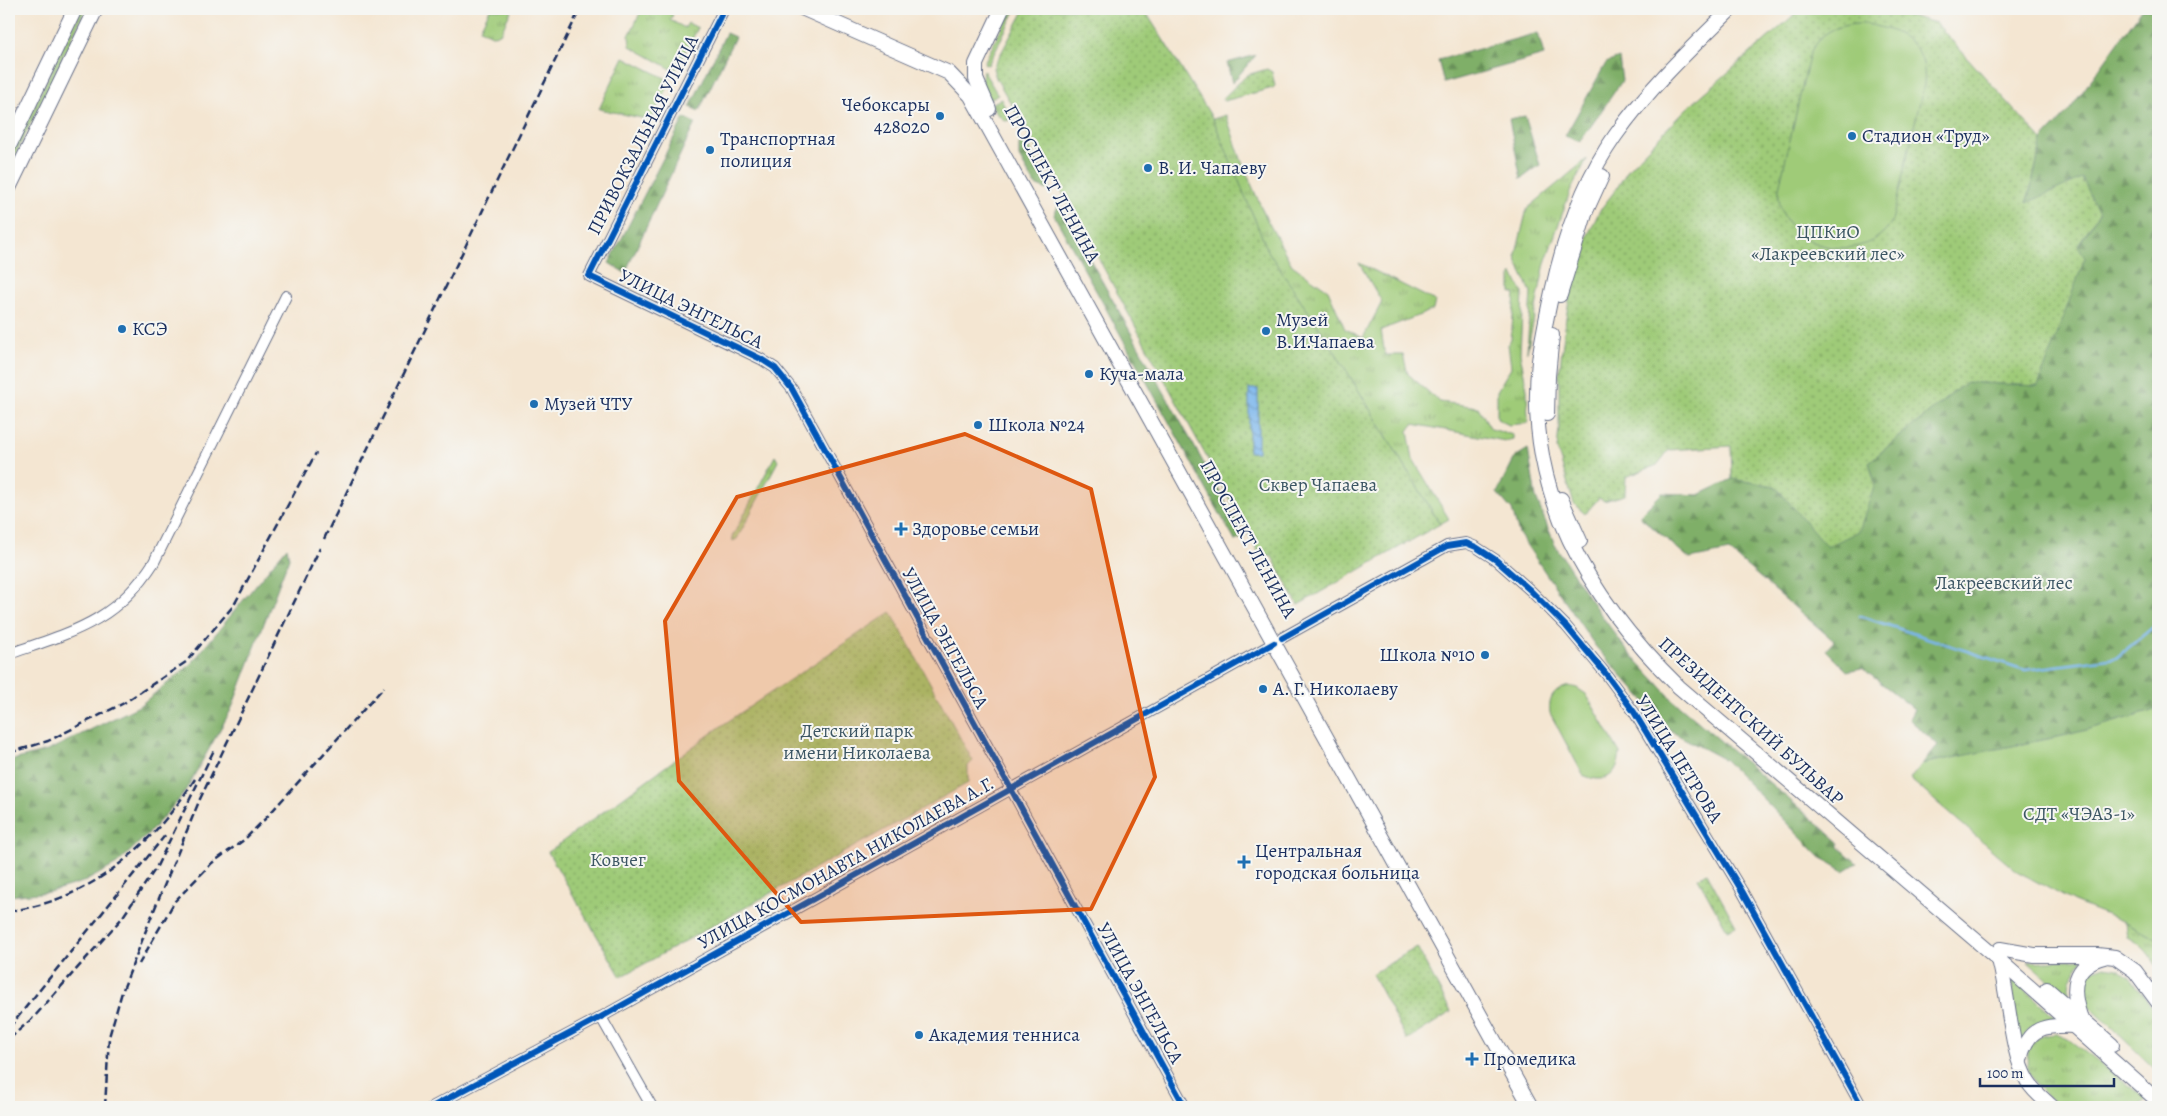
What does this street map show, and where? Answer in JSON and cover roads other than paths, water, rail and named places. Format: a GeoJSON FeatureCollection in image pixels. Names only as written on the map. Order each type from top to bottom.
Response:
{"type":"FeatureCollection","features":[{"type":"Feature","properties":{"kind":"main road"},"geometry":{"type":"LineString","coordinates":[[9,146],[75,9]]}},
{"type":"Feature","properties":{"kind":"main road"},"geometry":{"type":"LineString","coordinates":[[9,188],[96,9]]}},
{"type":"Feature","properties":{"kind":"main road","name":"ПРОСПЕКТ ЛЕНИНА"},"geometry":{"type":"LineString","coordinates":[[804,9],[949,73],[966,89],[976,103],[1541,1107]]}},
{"type":"Feature","properties":{"kind":"main road"},"geometry":{"type":"LineString","coordinates":[[949,73],[964,73],[976,64],[1002,9]]}},
{"type":"Feature","properties":{"kind":"main road","name":"ПРЕЗИДЕНТСКИЙ БУЛЬВАР"},"geometry":{"type":"LineString","coordinates":[[1731,9],[1671,68],[1640,103],[1614,137],[1582,196],[1557,269],[1539,361],[1539,427],[1548,486],[1560,522],[1598,592],[1648,657],[1679,687],[2000,954]]}},
{"type":"Feature","properties":{"kind":"main road","name":"ПРЕЗИДЕНТСКИЙ БУЛЬВАР"},"geometry":{"type":"LineString","coordinates":[[1743,9],[1678,74],[1633,126],[1602,177],[1586,211],[1566,271],[1551,343],[1547,409],[1556,482],[1579,539],[1603,583],[1636,628],[1667,664],[1691,687],[2000,954],[2156,1092]]}},
{"type":"Feature","properties":{"kind":"main road","name":"ПРОСПЕКТ ЛЕНИНА"},"geometry":{"type":"LineString","coordinates":[[976,64],[976,79],[987,106],[1531,1107]]}},
{"type":"Feature","properties":{"kind":"main road"},"geometry":{"type":"LineString","coordinates":[[2052,1107],[2028,1083],[2020,1060],[2000,954],[2109,956],[2125,962],[2135,971],[2158,1002]]}},
{"type":"Feature","properties":{"kind":"main road"},"geometry":{"type":"LineString","coordinates":[[2020,1060],[2022,1046],[2035,1031],[2044,1027],[2078,1022],[2074,987],[2078,975],[2085,966],[2095,959],[2109,956]]}},
{"type":"Feature","properties":{"kind":"street","name":"ПРИВОКЗАЛЬНАЯ УЛИЦА"},"geometry":{"type":"LineString","coordinates":[[589,276],[724,9]]}},
{"type":"Feature","properties":{"kind":"street","name":"УЛИЦА ЭНГЕЛЬСА"},"geometry":{"type":"LineString","coordinates":[[589,276],[760,359],[782,376],[792,389],[1185,1107]]}},
{"type":"Feature","properties":{"kind":"street"},"geometry":{"type":"LineString","coordinates":[[9,654],[55,638],[109,613],[128,597],[144,578],[154,562],[286,296]]}},
{"type":"Feature","properties":{"kind":"street","name":"УЛИЦА ПЕТРОВА"},"geometry":{"type":"LineString","coordinates":[[1361,594],[1447,546],[1466,543],[1476,546],[1496,560],[1566,626],[1606,674],[1634,712],[1742,891],[1862,1107]]}},
{"type":"Feature","properties":{"kind":"street","name":"УЛИЦА КОСМОНАВТА НИКОЛАЕВА А.Г."},"geometry":{"type":"LineString","coordinates":[[432,1107],[601,1017],[1361,594]]}},
{"type":"Feature","properties":{"kind":"street"},"geometry":{"type":"LineString","coordinates":[[601,1017],[652,1107]]}},
{"type":"Feature","properties":{"kind":"water"},"geometry":{"type":"Polygon","coordinates":[[[1249,389],[1258,389],[1258,452],[1249,452],[1249,389]]]}},
{"type":"Feature","properties":{"kind":"waterway"},"geometry":{"type":"LineString","coordinates":[[1860,616],[2025,670],[2116,658],[2158,623]]}},
{"type":"Feature","properties":{"kind":"railway"},"geometry":{"type":"LineString","coordinates":[[324,539],[580,9]]}},
{"type":"Feature","properties":{"kind":"railway"},"geometry":{"type":"LineString","coordinates":[[9,753],[48,741],[124,703],[186,662],[234,605],[316,453]]}},
{"type":"Feature","properties":{"kind":"railway"},"geometry":{"type":"LineString","coordinates":[[105,1107],[109,1037],[122,992],[200,799],[320,548]]}},
{"type":"Feature","properties":{"kind":"railway"},"geometry":{"type":"LineString","coordinates":[[139,964],[175,901],[212,863],[244,840],[265,819],[384,687]]}},
{"type":"Feature","properties":{"kind":"railway"},"geometry":{"type":"LineString","coordinates":[[9,1039],[34,1017],[122,918],[156,868],[214,750]]}},
{"type":"Feature","properties":{"kind":"railway"},"geometry":{"type":"LineString","coordinates":[[9,911],[38,905],[66,896],[92,883],[116,866],[139,848],[159,826],[195,779]]}},
{"type":"Feature","properties":{"kind":"railway"},"geometry":{"type":"LineString","coordinates":[[9,1028],[167,833]]}},
{"type":"Feature","properties":{"kind":"place","name":"Чебоксары 428020"},"geometry":{"type":"Point","coordinates":[940,116]}},
{"type":"Feature","properties":{"kind":"place","name":"Стадион «Труд»"},"geometry":{"type":"Point","coordinates":[1852,136]}},
{"type":"Feature","properties":{"kind":"place","name":"Транспортная полиция"},"geometry":{"type":"Point","coordinates":[710,150]}},
{"type":"Feature","properties":{"kind":"place","name":"В. И. Чапаеву"},"geometry":{"type":"Point","coordinates":[1148,168]}},
{"type":"Feature","properties":{"kind":"place","name":"КСЭ"},"geometry":{"type":"Point","coordinates":[122,329]}},
{"type":"Feature","properties":{"kind":"place","name":"Музей В.И.Чапаева"},"geometry":{"type":"Point","coordinates":[1266,331]}},
{"type":"Feature","properties":{"kind":"place","name":"Куча-мала"},"geometry":{"type":"Point","coordinates":[1089,374]}},
{"type":"Feature","properties":{"kind":"place","name":"Музей ЧТУ"},"geometry":{"type":"Point","coordinates":[534,404]}},
{"type":"Feature","properties":{"kind":"place","name":"Школа №24"},"geometry":{"type":"Point","coordinates":[978,425]}},
{"type":"Feature","properties":{"kind":"place","name":"Здоровье семьи"},"geometry":{"type":"Point","coordinates":[901,529]}},
{"type":"Feature","properties":{"kind":"place","name":"Школа №10"},"geometry":{"type":"Point","coordinates":[1485,655]}},
{"type":"Feature","properties":{"kind":"place","name":"А. Г. Николаеву"},"geometry":{"type":"Point","coordinates":[1263,689]}},
{"type":"Feature","properties":{"kind":"place","name":"Центральная городская больница"},"geometry":{"type":"Point","coordinates":[1244,862]}},
{"type":"Feature","properties":{"kind":"place","name":"Академия тенниса"},"geometry":{"type":"Point","coordinates":[919,1035]}},
{"type":"Feature","properties":{"kind":"place","name":"Промедика"},"geometry":{"type":"Point","coordinates":[1472,1059]}},
{"type":"Feature","properties":{"kind":"park label","name":"ЦПКиО «Лакреевский лес»"},"geometry":{"type":"Point","coordinates":[1828,243]}},
{"type":"Feature","properties":{"kind":"park label","name":"Сквер Чапаева"},"geometry":{"type":"Point","coordinates":[1318,485]}},
{"type":"Feature","properties":{"kind":"park label","name":"Лакреевский лес"},"geometry":{"type":"Point","coordinates":[2004,583]}},
{"type":"Feature","properties":{"kind":"park label","name":"Детский парк имени Николаева"},"geometry":{"type":"Point","coordinates":[857,742]}},
{"type":"Feature","properties":{"kind":"park label","name":"СДТ «ЧЭАЗ-1»"},"geometry":{"type":"Point","coordinates":[2079,814]}},
{"type":"Feature","properties":{"kind":"park label","name":"Ковчег"},"geometry":{"type":"Point","coordinates":[618,860]}}]}
